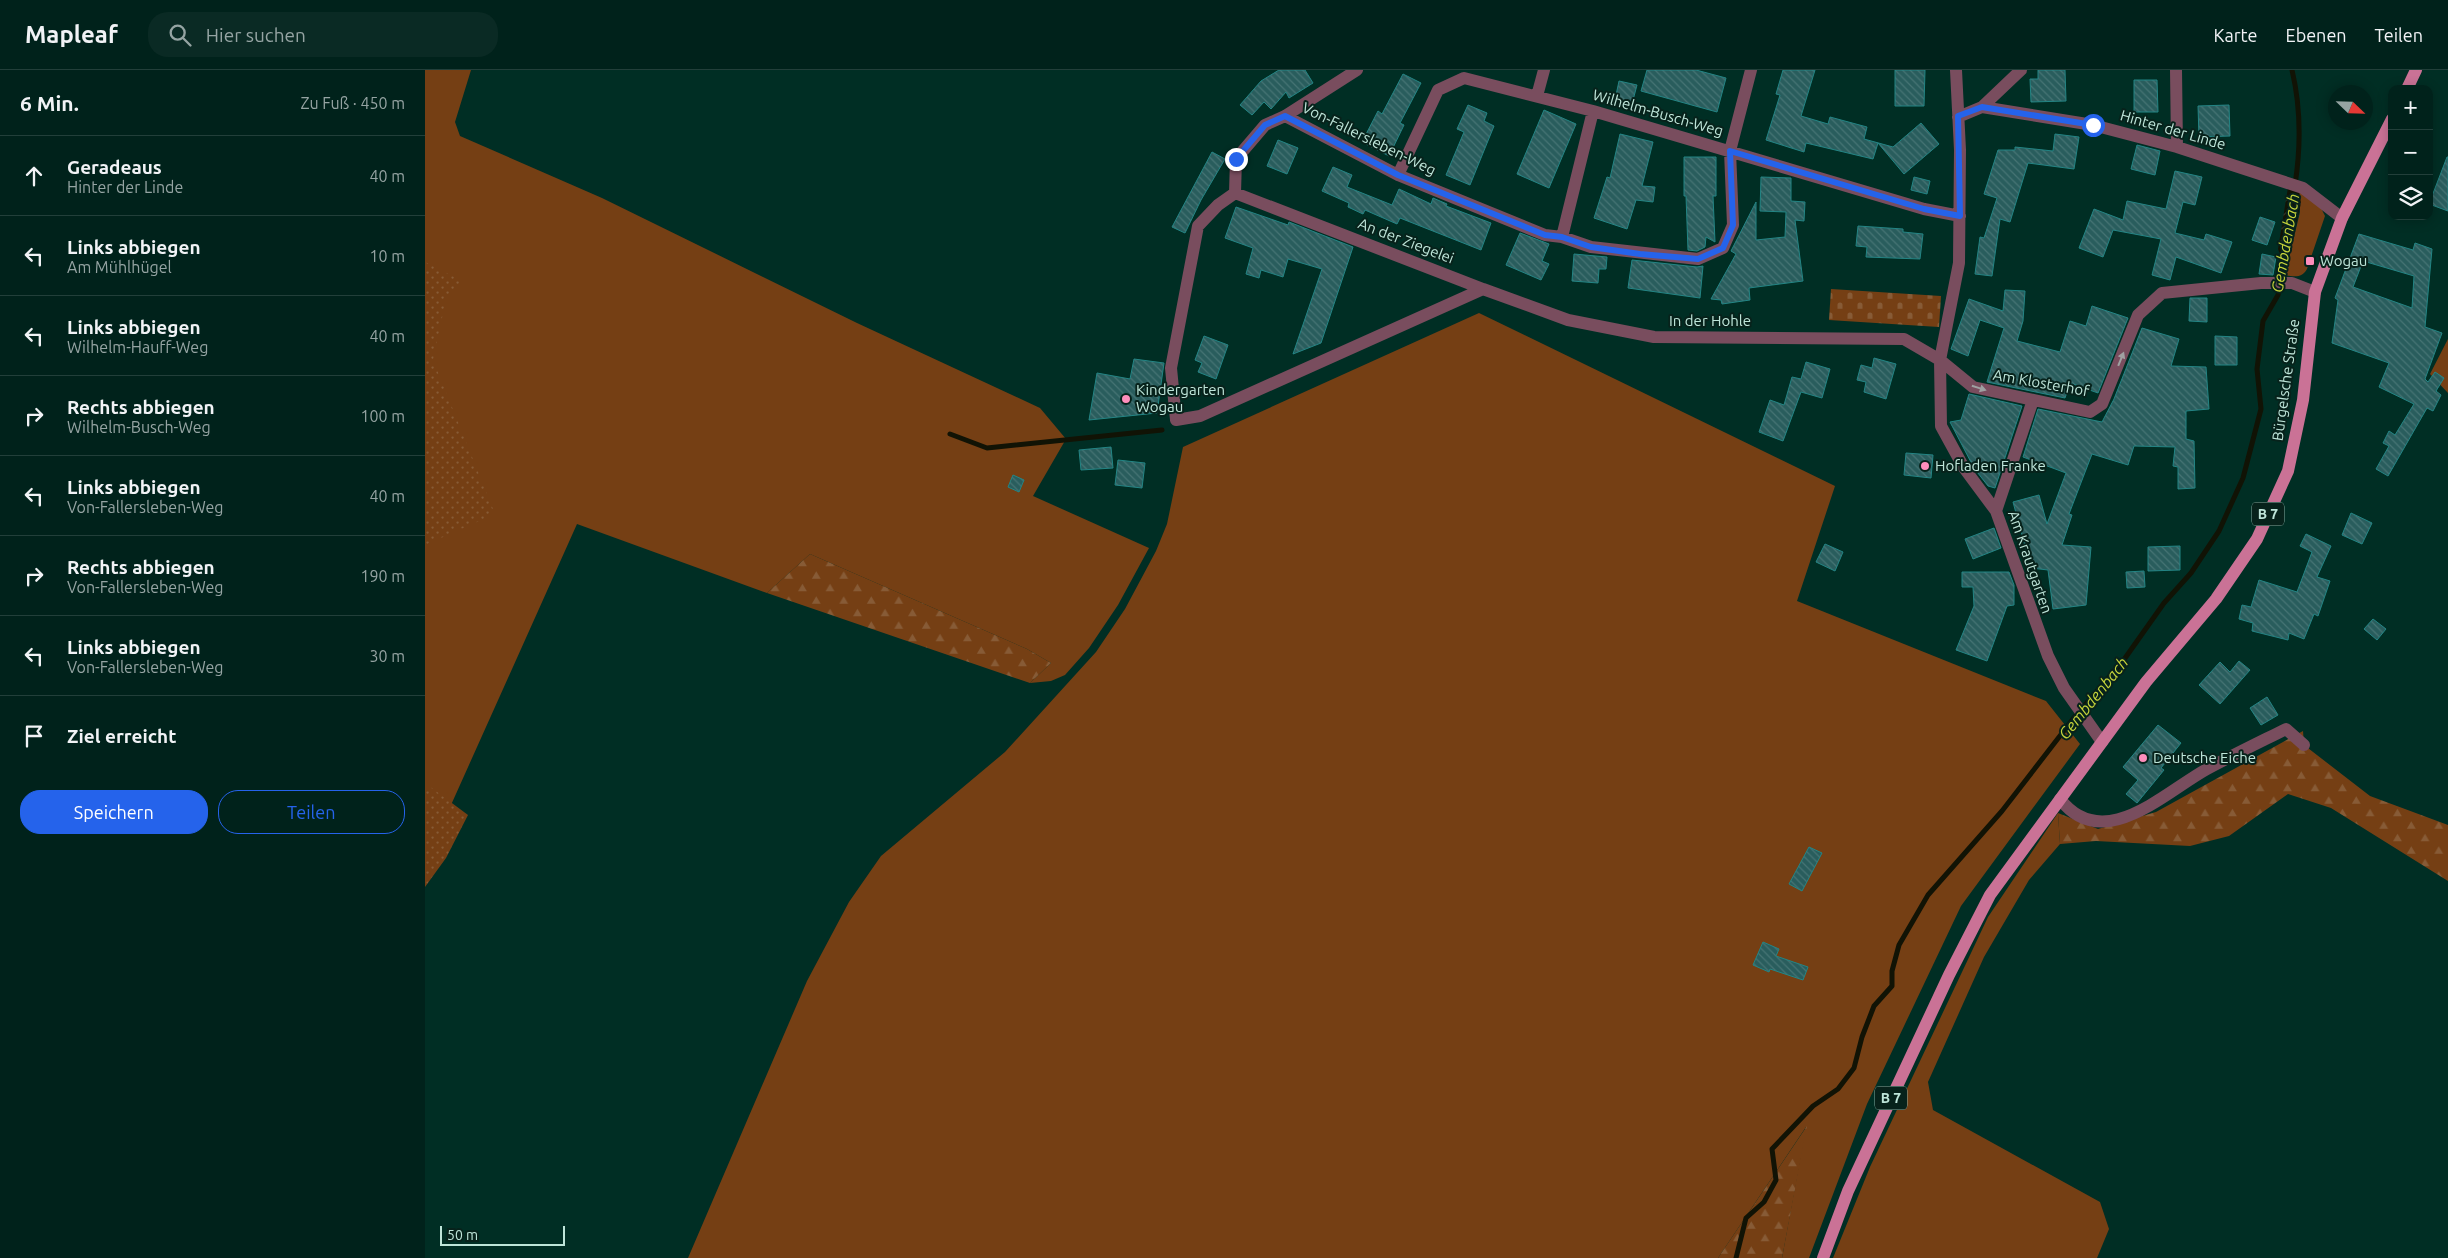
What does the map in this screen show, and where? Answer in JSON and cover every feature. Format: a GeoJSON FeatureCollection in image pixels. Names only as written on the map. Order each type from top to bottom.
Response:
{"type":"FeatureCollection","features":[{"type":"Feature","properties":{"kind":"main road"},"geometry":{"type":"LineString","coordinates":[[2409,85],[2416,70]]}},
{"type":"Feature","properties":{"kind":"main road","name":"Bürgelsche Straße"},"geometry":{"type":"LineString","coordinates":[[2060,799],[2146,682],[2216,599],[2257,540],[2288,471],[2303,400],[2315,292],[2342,218],[2388,127]]}},
{"type":"Feature","properties":{"kind":"main road","name":"B 7"},"geometry":{"type":"LineString","coordinates":[[1823,1258],[1848,1191],[1949,975],[1986,903],[2060,799]]}},
{"type":"Feature","properties":{"kind":"street"},"geometry":{"type":"LineString","coordinates":[[1285,116],[1357,70]]}},
{"type":"Feature","properties":{"kind":"street"},"geometry":{"type":"LineString","coordinates":[[1537,96],[1543,70]]}},
{"type":"Feature","properties":{"kind":"street","name":"Von-Fallersleben-Weg"},"geometry":{"type":"LineString","coordinates":[[1235,193],[1236,159],[1265,125],[1285,116],[1398,175],[1545,235],[1562,237],[1591,247],[1698,259],[1723,248],[1733,225],[1730,151],[1751,70]]}},
{"type":"Feature","properties":{"kind":"street","name":"Am Krautgarten"},"geometry":{"type":"LineString","coordinates":[[1956,70],[1960,216],[1959,263],[1940,360],[1941,426],[1964,468],[1996,511],[2047,656],[2070,697],[2102,742]]}},
{"type":"Feature","properties":{"kind":"street"},"geometry":{"type":"LineString","coordinates":[[1958,116],[1982,107],[2021,70]]}},
{"type":"Feature","properties":{"kind":"street"},"geometry":{"type":"LineString","coordinates":[[2176,70],[2177,146]]}},
{"type":"Feature","properties":{"kind":"street","name":"Wilhelm-Busch-Weg"},"geometry":{"type":"LineString","coordinates":[[1398,175],[1438,90],[1464,78],[1537,96],[1924,209],[1960,216]]}},
{"type":"Feature","properties":{"kind":"street","name":"Hinter der Linde"},"geometry":{"type":"LineString","coordinates":[[1982,107],[2093,125],[2177,146],[2303,188],[2342,218]]}},
{"type":"Feature","properties":{"kind":"street"},"geometry":{"type":"LineString","coordinates":[[1562,237],[1593,112]]}},
{"type":"Feature","properties":{"kind":"street"},"geometry":{"type":"LineString","coordinates":[[1235,193],[1218,205],[1198,226],[1171,368],[1176,420],[1200,416],[1483,289]]}},
{"type":"Feature","properties":{"kind":"street","name":"An der Ziegelei"},"geometry":{"type":"LineString","coordinates":[[1235,193],[1483,289]]}},
{"type":"Feature","properties":{"kind":"street","name":"Am Klosterhof"},"geometry":{"type":"LineString","coordinates":[[1940,360],[1973,387],[2090,412],[2102,404],[2138,315],[2162,293],[2292,283],[2315,292]]}},
{"type":"Feature","properties":{"kind":"street","name":"In der Hohle"},"geometry":{"type":"LineString","coordinates":[[1483,289],[1568,320],[1654,337],[1904,339],[1940,360]]}},
{"type":"Feature","properties":{"kind":"street"},"geometry":{"type":"LineString","coordinates":[[1996,511],[2033,400]]}},
{"type":"Feature","properties":{"kind":"street"},"geometry":{"type":"LineString","coordinates":[[2060,799],[2067,808],[2087,819],[2108,823],[2158,802],[2206,770],[2286,729],[2304,745]]}},
{"type":"Feature","properties":{"kind":"green space"},"geometry":{"type":"Polygon","coordinates":[[[425,70],[471,70],[455,122],[460,136],[602,198],[857,323],[1040,408],[1066,439],[1033,496],[1149,548],[1118,605],[1089,648],[1065,675],[1051,681],[1030,683],[1051,663],[1027,649],[810,554],[767,593],[577,524],[425,863],[425,70]]]}},
{"type":"Feature","properties":{"kind":"green space"},"geometry":{"type":"Polygon","coordinates":[[[2299,191],[2321,208],[2325,216],[2307,269],[2298,276],[2292,276],[2285,275],[2300,212],[2299,191]]]}},
{"type":"Feature","properties":{"kind":"green space"},"geometry":{"type":"Polygon","coordinates":[[[425,262],[462,281],[446,299],[433,360],[495,514],[425,545],[425,262]]]}},
{"type":"Feature","properties":{"kind":"green space"},"geometry":{"type":"Polygon","coordinates":[[[1831,289],[1941,296],[1939,327],[1829,320],[1831,289]]]}},
{"type":"Feature","properties":{"kind":"green space"},"geometry":{"type":"Polygon","coordinates":[[[1479,313],[1835,486],[1797,601],[2046,701],[2080,744],[1961,906],[1867,1104],[1809,1258],[1782,1258],[1806,1127],[1718,1258],[688,1258],[807,981],[849,902],[881,856],[1005,752],[1096,652],[1125,609],[1156,551],[1167,524],[1183,447],[1479,313]]]}},
{"type":"Feature","properties":{"kind":"green space"},"geometry":{"type":"Polygon","coordinates":[[[2448,339],[2448,393],[2430,374],[2448,339]]]}},
{"type":"Feature","properties":{"kind":"green space"},"geometry":{"type":"Polygon","coordinates":[[[810,554],[1027,649],[1051,663],[1030,683],[767,593],[810,554]]]}},
{"type":"Feature","properties":{"kind":"green space"},"geometry":{"type":"Polygon","coordinates":[[[2303,731],[2304,745],[2370,796],[2448,825],[2448,881],[2331,808],[2288,794],[2229,836],[2190,846],[2096,841],[2060,844],[2058,813],[2098,829],[2156,812],[2303,731]]]}},
{"type":"Feature","properties":{"kind":"green space"},"geometry":{"type":"Polygon","coordinates":[[[425,783],[468,815],[446,858],[425,887],[425,783]]]}},
{"type":"Feature","properties":{"kind":"green space"},"geometry":{"type":"Polygon","coordinates":[[[2058,813],[2060,844],[2029,880],[1984,957],[1928,1082],[1933,1110],[2100,1202],[2109,1229],[2097,1258],[1833,1258],[1870,1167],[1988,917],[2058,813]]]}},
{"type":"Feature","properties":{"kind":"green space"},"geometry":{"type":"Polygon","coordinates":[[[1807,1126],[1782,1258],[1718,1258],[1807,1126]]]}},
{"type":"Feature","properties":{"kind":"water"},"geometry":{"type":"Polygon","coordinates":[[[2288,187],[2299,191],[2301,203],[2285,275],[2277,274],[2280,255],[2278,249],[2288,187]]]}},
{"type":"Feature","properties":{"kind":"building"},"geometry":{"type":"Polygon","coordinates":[[[1279,70],[1305,70],[1313,83],[1289,98],[1286,92],[1271,109],[1264,102],[1252,115],[1240,105],[1261,81],[1279,70]]]}},
{"type":"Feature","properties":{"kind":"building"},"geometry":{"type":"Polygon","coordinates":[[[1647,70],[1696,70],[1726,78],[1717,112],[1641,91],[1647,70]]]}},
{"type":"Feature","properties":{"kind":"building"},"geometry":{"type":"Polygon","coordinates":[[[1783,70],[1815,70],[1801,116],[1828,124],[1830,117],[1867,127],[1864,139],[1893,147],[1921,123],[1939,144],[1904,174],[1878,143],[1873,159],[1806,143],[1804,152],[1766,140],[1780,95],[1776,94],[1783,70]]]}},
{"type":"Feature","properties":{"kind":"building"},"geometry":{"type":"Polygon","coordinates":[[[1895,70],[1925,70],[1924,106],[1895,106],[1895,70]]]}},
{"type":"Feature","properties":{"kind":"building"},"geometry":{"type":"Polygon","coordinates":[[[2038,70],[2065,70],[2066,101],[2031,102],[2030,79],[2038,79],[2038,70]]]}},
{"type":"Feature","properties":{"kind":"building"},"geometry":{"type":"Polygon","coordinates":[[[1403,74],[1421,83],[1400,123],[1404,125],[1389,156],[1362,142],[1378,111],[1382,114],[1403,74]]]}},
{"type":"Feature","properties":{"kind":"building"},"geometry":{"type":"Polygon","coordinates":[[[2134,80],[2157,80],[2158,112],[2134,112],[2134,80]]]}},
{"type":"Feature","properties":{"kind":"building"},"geometry":{"type":"Polygon","coordinates":[[[1619,81],[1637,85],[1632,104],[1615,100],[1619,81]]]}},
{"type":"Feature","properties":{"kind":"building"},"geometry":{"type":"Polygon","coordinates":[[[1468,105],[1487,113],[1484,121],[1494,126],[1470,185],[1446,175],[1464,132],[1457,129],[1468,105]]]}},
{"type":"Feature","properties":{"kind":"building"},"geometry":{"type":"Polygon","coordinates":[[[2229,105],[2230,136],[2199,137],[2198,106],[2229,105]]]}},
{"type":"Feature","properties":{"kind":"building"},"geometry":{"type":"Polygon","coordinates":[[[1544,110],[1576,124],[1549,188],[1517,174],[1544,110]]]}},
{"type":"Feature","properties":{"kind":"building"},"geometry":{"type":"Polygon","coordinates":[[[1620,134],[1653,142],[1642,186],[1655,187],[1653,202],[1636,200],[1627,229],[1594,218],[1607,177],[1610,178],[1620,134]]]}},
{"type":"Feature","properties":{"kind":"building"},"geometry":{"type":"Polygon","coordinates":[[[2055,134],[2079,137],[2074,169],[2028,163],[2010,222],[2000,219],[1992,276],[1975,274],[1980,237],[1984,238],[1997,198],[1984,194],[1998,150],[2015,150],[2015,147],[2053,151],[2055,134]]]}},
{"type":"Feature","properties":{"kind":"building"},"geometry":{"type":"Polygon","coordinates":[[[1278,140],[1298,148],[1287,174],[1267,166],[1278,140]]]}},
{"type":"Feature","properties":{"kind":"building"},"geometry":{"type":"Polygon","coordinates":[[[2137,145],[2160,151],[2155,175],[2131,169],[2137,145]]]}},
{"type":"Feature","properties":{"kind":"building"},"geometry":{"type":"Polygon","coordinates":[[[1212,152],[1225,159],[1201,200],[1185,233],[1172,227],[1212,152]]]}},
{"type":"Feature","properties":{"kind":"building"},"geometry":{"type":"Polygon","coordinates":[[[1684,157],[1716,157],[1716,196],[1713,196],[1715,242],[1706,237],[1705,247],[1697,251],[1688,250],[1686,196],[1684,196],[1684,157]]]}},
{"type":"Feature","properties":{"kind":"building"},"geometry":{"type":"Polygon","coordinates":[[[2448,157],[2448,211],[2433,205],[2433,194],[2448,157]]]}},
{"type":"Feature","properties":{"kind":"building"},"geometry":{"type":"Polygon","coordinates":[[[1333,167],[1352,175],[1347,187],[1392,205],[1399,189],[1431,204],[1433,198],[1447,204],[1446,206],[1491,223],[1481,250],[1400,218],[1397,224],[1365,210],[1363,214],[1348,207],[1349,203],[1322,191],[1333,167]]]}},
{"type":"Feature","properties":{"kind":"building"},"geometry":{"type":"Polygon","coordinates":[[[2175,171],[2202,177],[2195,205],[2183,202],[2175,233],[2204,240],[2206,234],[2232,242],[2221,273],[2176,257],[2170,280],[2152,275],[2161,239],[2113,230],[2103,257],[2079,248],[2094,209],[2123,220],[2127,201],[2166,209],[2175,171]]]}},
{"type":"Feature","properties":{"kind":"building"},"geometry":{"type":"Polygon","coordinates":[[[1761,177],[1791,178],[1791,201],[1805,202],[1804,221],[1795,220],[1803,281],[1749,288],[1750,300],[1722,304],[1721,300],[1711,299],[1736,254],[1731,251],[1756,202],[1756,240],[1785,237],[1786,212],[1760,211],[1761,177]]]}},
{"type":"Feature","properties":{"kind":"building"},"geometry":{"type":"Polygon","coordinates":[[[1914,177],[1930,181],[1927,194],[1911,190],[1914,177]]]}},
{"type":"Feature","properties":{"kind":"building"},"geometry":{"type":"Polygon","coordinates":[[[1236,207],[1288,225],[1289,222],[1353,247],[1321,343],[1293,354],[1322,269],[1288,259],[1283,277],[1261,270],[1259,278],[1246,274],[1253,248],[1225,238],[1236,207]]]}},
{"type":"Feature","properties":{"kind":"building"},"geometry":{"type":"Polygon","coordinates":[[[2260,217],[2275,222],[2267,245],[2252,240],[2260,217]]]}},
{"type":"Feature","properties":{"kind":"building"},"geometry":{"type":"Polygon","coordinates":[[[1858,226],[1903,229],[1903,232],[1923,234],[1920,259],[1866,257],[1867,247],[1856,246],[1858,226]]]}},
{"type":"Feature","properties":{"kind":"building"},"geometry":{"type":"Polygon","coordinates":[[[1520,233],[1549,244],[1542,261],[1549,264],[1541,280],[1506,265],[1520,233]]]}},
{"type":"Feature","properties":{"kind":"building"},"geometry":{"type":"Polygon","coordinates":[[[2359,234],[2413,250],[2415,243],[2432,249],[2425,327],[2442,333],[2425,379],[2428,382],[2435,372],[2444,378],[2436,391],[2441,395],[2433,411],[2427,408],[2388,476],[2376,469],[2389,446],[2383,443],[2389,431],[2395,435],[2414,404],[2379,387],[2389,363],[2332,343],[2338,300],[2335,298],[2359,234]],[[2363,261],[2353,287],[2412,308],[2414,276],[2363,261]]]}},
{"type":"Feature","properties":{"kind":"building"},"geometry":{"type":"Polygon","coordinates":[[[1574,254],[1607,257],[1606,269],[1599,269],[1598,283],[1572,281],[1574,254]]]}},
{"type":"Feature","properties":{"kind":"building"},"geometry":{"type":"Polygon","coordinates":[[[2262,254],[2276,257],[2273,275],[2259,274],[2262,254]]]}},
{"type":"Feature","properties":{"kind":"building"},"geometry":{"type":"Polygon","coordinates":[[[1632,260],[1697,267],[1703,266],[1700,298],[1628,288],[1632,260]]]}},
{"type":"Feature","properties":{"kind":"building"},"geometry":{"type":"Polygon","coordinates":[[[2005,290],[2025,291],[2023,321],[2017,341],[2060,352],[2070,321],[2086,326],[2092,306],[2128,318],[2098,393],[2070,383],[2065,398],[1987,382],[2004,328],[1980,320],[1968,356],[1951,349],[1969,299],[2003,311],[2005,290]]]}},
{"type":"Feature","properties":{"kind":"building"},"geometry":{"type":"Polygon","coordinates":[[[2190,298],[2207,298],[2207,322],[2189,321],[2190,298]]]}},
{"type":"Feature","properties":{"kind":"building"},"geometry":{"type":"Polygon","coordinates":[[[2142,328],[2179,339],[2171,366],[2206,367],[2209,409],[2186,411],[2186,439],[2194,441],[2195,488],[2178,489],[2178,467],[2173,466],[2175,447],[2134,446],[2128,465],[2092,454],[2069,514],[2072,515],[2062,545],[2091,547],[2086,605],[2053,609],[2048,570],[2031,568],[2013,502],[2039,495],[2047,524],[2066,473],[2023,457],[2038,409],[2102,422],[2114,399],[2142,328]]]}},
{"type":"Feature","properties":{"kind":"building"},"geometry":{"type":"Polygon","coordinates":[[[1204,336],[1228,345],[1216,379],[1198,372],[1202,363],[1195,360],[1204,336]]]}},
{"type":"Feature","properties":{"kind":"building"},"geometry":{"type":"Polygon","coordinates":[[[2215,336],[2237,337],[2237,365],[2215,365],[2215,336]]]}},
{"type":"Feature","properties":{"kind":"building"},"geometry":{"type":"Polygon","coordinates":[[[1874,358],[1896,364],[1886,399],[1864,392],[1866,382],[1857,380],[1861,365],[1872,368],[1874,358]]]}},
{"type":"Feature","properties":{"kind":"building","name":"Kindergarten Wogau"},"geometry":{"type":"Polygon","coordinates":[[[1134,359],[1164,363],[1157,413],[1089,420],[1097,373],[1130,379],[1134,359]]]}},
{"type":"Feature","properties":{"kind":"building"},"geometry":{"type":"Polygon","coordinates":[[[1806,362],[1830,369],[1822,398],[1801,392],[1783,441],[1759,432],[1770,400],[1784,405],[1792,377],[1801,379],[1806,362]]]}},
{"type":"Feature","properties":{"kind":"building"},"geometry":{"type":"Polygon","coordinates":[[[1969,394],[2022,406],[1995,488],[1988,486],[1974,468],[1950,422],[1961,420],[1969,394]]]}},
{"type":"Feature","properties":{"kind":"building"},"geometry":{"type":"Polygon","coordinates":[[[1111,447],[1113,468],[1081,470],[1079,450],[1111,447]]]}},
{"type":"Feature","properties":{"kind":"building"},"geometry":{"type":"Polygon","coordinates":[[[1906,453],[1933,455],[1931,478],[1904,475],[1906,453]]]}},
{"type":"Feature","properties":{"kind":"building"},"geometry":{"type":"Polygon","coordinates":[[[1118,460],[1145,463],[1142,488],[1115,485],[1118,460]]]}},
{"type":"Feature","properties":{"kind":"building"},"geometry":{"type":"Polygon","coordinates":[[[1013,475],[1024,480],[1019,492],[1008,487],[1013,475]]]}},
{"type":"Feature","properties":{"kind":"building"},"geometry":{"type":"Polygon","coordinates":[[[2351,513],[2372,523],[2362,544],[2342,535],[2351,513]]]}},
{"type":"Feature","properties":{"kind":"building"},"geometry":{"type":"Polygon","coordinates":[[[1994,528],[2001,548],[1973,559],[1965,539],[1994,528]]]}},
{"type":"Feature","properties":{"kind":"building"},"geometry":{"type":"Polygon","coordinates":[[[2306,534],[2331,546],[2317,577],[2330,581],[2318,616],[2314,614],[2304,639],[2289,633],[2288,640],[2252,631],[2253,623],[2239,619],[2242,605],[2251,607],[2259,580],[2297,592],[2312,552],[2300,546],[2306,534]]]}},
{"type":"Feature","properties":{"kind":"building"},"geometry":{"type":"Polygon","coordinates":[[[1825,544],[1843,552],[1835,571],[1816,562],[1825,544]]]}},
{"type":"Feature","properties":{"kind":"building"},"geometry":{"type":"Polygon","coordinates":[[[2180,546],[2180,570],[2148,571],[2148,547],[2180,546]]]}},
{"type":"Feature","properties":{"kind":"building"},"geometry":{"type":"Polygon","coordinates":[[[2144,571],[2145,587],[2127,588],[2126,572],[2144,571]]]}},
{"type":"Feature","properties":{"kind":"building"},"geometry":{"type":"Polygon","coordinates":[[[1962,572],[2009,572],[2014,585],[2014,605],[2007,606],[1987,661],[1956,650],[1974,606],[1973,587],[1962,587],[1962,572]]]}},
{"type":"Feature","properties":{"kind":"building"},"geometry":{"type":"Polygon","coordinates":[[[2373,619],[2386,629],[2377,640],[2364,629],[2373,619]]]}},
{"type":"Feature","properties":{"kind":"building"},"geometry":{"type":"Polygon","coordinates":[[[2239,661],[2250,670],[2220,704],[2199,685],[2220,662],[2230,672],[2239,661]]]}},
{"type":"Feature","properties":{"kind":"building"},"geometry":{"type":"Polygon","coordinates":[[[2267,697],[2278,715],[2261,725],[2250,708],[2267,697]]]}},
{"type":"Feature","properties":{"kind":"building"},"geometry":{"type":"Polygon","coordinates":[[[2158,725],[2181,743],[2161,768],[2164,770],[2137,803],[2126,794],[2138,780],[2123,767],[2158,725]]]}},
{"type":"Feature","properties":{"kind":"building"},"geometry":{"type":"Polygon","coordinates":[[[1809,847],[1822,853],[1802,891],[1789,884],[1809,847]]]}},
{"type":"Feature","properties":{"kind":"building"},"geometry":{"type":"Polygon","coordinates":[[[1763,942],[1779,949],[1776,956],[1808,967],[1803,980],[1770,969],[1769,972],[1753,965],[1763,942]]]}},
{"type":"Feature","properties":{"kind":"waterway","name":"Gembdenbach"},"geometry":{"type":"LineString","coordinates":[[2292,70],[2299,127],[2295,185]]}},
{"type":"Feature","properties":{"kind":"waterway","name":"Gembdenbach"},"geometry":{"type":"LineString","coordinates":[[1736,1258],[1746,1218],[1764,1202],[1776,1180],[1772,1149],[1813,1106],[1838,1089],[1854,1068],[1862,1037],[1874,1006],[1892,986],[1892,971],[1899,945],[1928,895],[2002,811],[2073,719],[2123,661],[2164,603],[2191,573],[2219,531],[2243,478],[2261,409],[2257,369],[2263,321],[2278,295],[2280,285]]}},
{"type":"Feature","properties":{"kind":"waterway"},"geometry":{"type":"LineString","coordinates":[[950,434],[987,448],[1162,430]]}},
{"type":"Feature","properties":{"kind":"place","name":"Wogau"},"geometry":{"type":"Point","coordinates":[2310,261]}},
{"type":"Feature","properties":{"kind":"place","name":"Kindergarten Wogau"},"geometry":{"type":"Point","coordinates":[1126,399]}},
{"type":"Feature","properties":{"kind":"place","name":"Hofladen Franke"},"geometry":{"type":"Point","coordinates":[1925,466]}},
{"type":"Feature","properties":{"kind":"place","name":"Deutsche Eiche"},"geometry":{"type":"Point","coordinates":[2143,758]}},
{"type":"Feature","properties":{"kind":"route"},"geometry":{"type":"LineString","coordinates":[[1236,159],[1265,125],[1285,116],[1398,175],[1545,235],[1562,237],[1591,247],[1698,259],[1723,248],[1733,225],[1730,151],[1924,209],[1960,216],[1958,116],[1982,107],[2093,125]]}}]}
